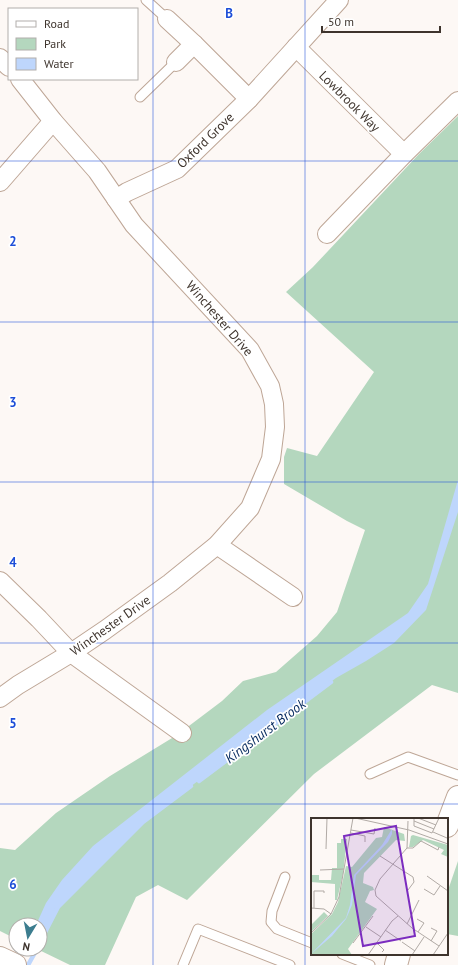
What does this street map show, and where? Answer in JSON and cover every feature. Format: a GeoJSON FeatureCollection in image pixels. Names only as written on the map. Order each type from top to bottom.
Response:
{"type":"FeatureCollection","features":[{"type":"Feature","properties":{"kind":"street","name":"Oxford Grove"},"geometry":{"type":"LineString","coordinates":[[116,199],[127,192],[177,169],[249,99],[338,0]]}},
{"type":"Feature","properties":{"kind":"street"},"geometry":{"type":"LineString","coordinates":[[167,19],[249,99]]}},
{"type":"Feature","properties":{"kind":"street"},"geometry":{"type":"LineString","coordinates":[[176,62],[194,44]]}},
{"type":"Feature","properties":{"kind":"street","name":"Lowbrook Way"},"geometry":{"type":"LineString","coordinates":[[296,47],[404,154]]}},
{"type":"Feature","properties":{"kind":"street"},"geometry":{"type":"LineString","coordinates":[[0,58],[8,66]]}},
{"type":"Feature","properties":{"kind":"street","name":"Winchester Drive"},"geometry":{"type":"LineString","coordinates":[[0,698],[18,685],[71,653],[170,583],[217,545],[250,508],[271,459],[275,427],[274,404],[270,386],[250,350],[134,225],[97,171],[53,121],[21,80]]}},
{"type":"Feature","properties":{"kind":"street"},"geometry":{"type":"LineString","coordinates":[[328,234],[404,154],[458,101]]}},
{"type":"Feature","properties":{"kind":"street"},"geometry":{"type":"LineString","coordinates":[[0,182],[53,121]]}},
{"type":"Feature","properties":{"kind":"street"},"geometry":{"type":"LineString","coordinates":[[217,545],[293,597]]}},
{"type":"Feature","properties":{"kind":"street"},"geometry":{"type":"LineString","coordinates":[[0,581],[71,653],[182,733]]}},
{"type":"Feature","properties":{"kind":"street"},"geometry":{"type":"LineString","coordinates":[[448,823],[458,797]]}},
{"type":"Feature","properties":{"kind":"street"},"geometry":{"type":"LineString","coordinates":[[396,965],[399,955]]}},
{"type":"Feature","properties":{"kind":"street"},"geometry":{"type":"LineString","coordinates":[[0,958],[15,965]]}},
{"type":"Feature","properties":{"kind":"lane"},"geometry":{"type":"LineString","coordinates":[[146,0],[167,19]]}},
{"type":"Feature","properties":{"kind":"lane"},"geometry":{"type":"LineString","coordinates":[[140,97],[176,62]]}},
{"type":"Feature","properties":{"kind":"lane"},"geometry":{"type":"LineString","coordinates":[[370,774],[408,757],[458,775]]}},
{"type":"Feature","properties":{"kind":"lane"},"geometry":{"type":"LineString","coordinates":[[285,877],[272,911],[271,922],[277,929],[311,943]]}},
{"type":"Feature","properties":{"kind":"lane"},"geometry":{"type":"LineString","coordinates":[[183,965],[198,929],[290,965]]}},
{"type":"Feature","properties":{"kind":"lane"},"geometry":{"type":"LineString","coordinates":[[345,955],[370,965]]}},
{"type":"Feature","properties":{"kind":"green space"},"geometry":{"type":"Polygon","coordinates":[[[458,116],[458,693],[432,685],[314,774],[187,900],[158,885],[136,897],[105,965],[70,965],[48,954],[48,917],[8,917],[8,935],[0,931],[0,848],[15,850],[56,813],[110,776],[177,735],[222,701],[243,681],[276,672],[317,636],[337,612],[365,530],[284,484],[284,457],[287,448],[317,456],[374,372],[286,292],[313,267],[419,154],[458,116]]]}},
{"type":"Feature","properties":{"kind":"green space"},"geometry":{"type":"Polygon","coordinates":[[[458,861],[458,936],[448,934],[448,890],[458,861]]]}},
{"type":"Feature","properties":{"kind":"water"},"geometry":{"type":"Polygon","coordinates":[[[458,480],[458,512],[426,610],[394,643],[336,678],[143,822],[58,907],[48,926],[48,917],[40,917],[46,903],[62,880],[93,846],[267,710],[408,613],[428,584],[458,480]]]}},
{"type":"Feature","properties":{"kind":"waterway","name":"Kingshurst Brook"},"geometry":{"type":"LineString","coordinates":[[199,781],[331,682]]}},
{"type":"Feature","properties":{"kind":"waterway","name":"Kingshurst Brook"},"geometry":{"type":"LineString","coordinates":[[48,926],[58,907],[143,822],[191,786]]}},
{"type":"Feature","properties":{"kind":"waterway","name":"Kingshurst Brook"},"geometry":{"type":"LineString","coordinates":[[28,965],[32,957]]}}]}
